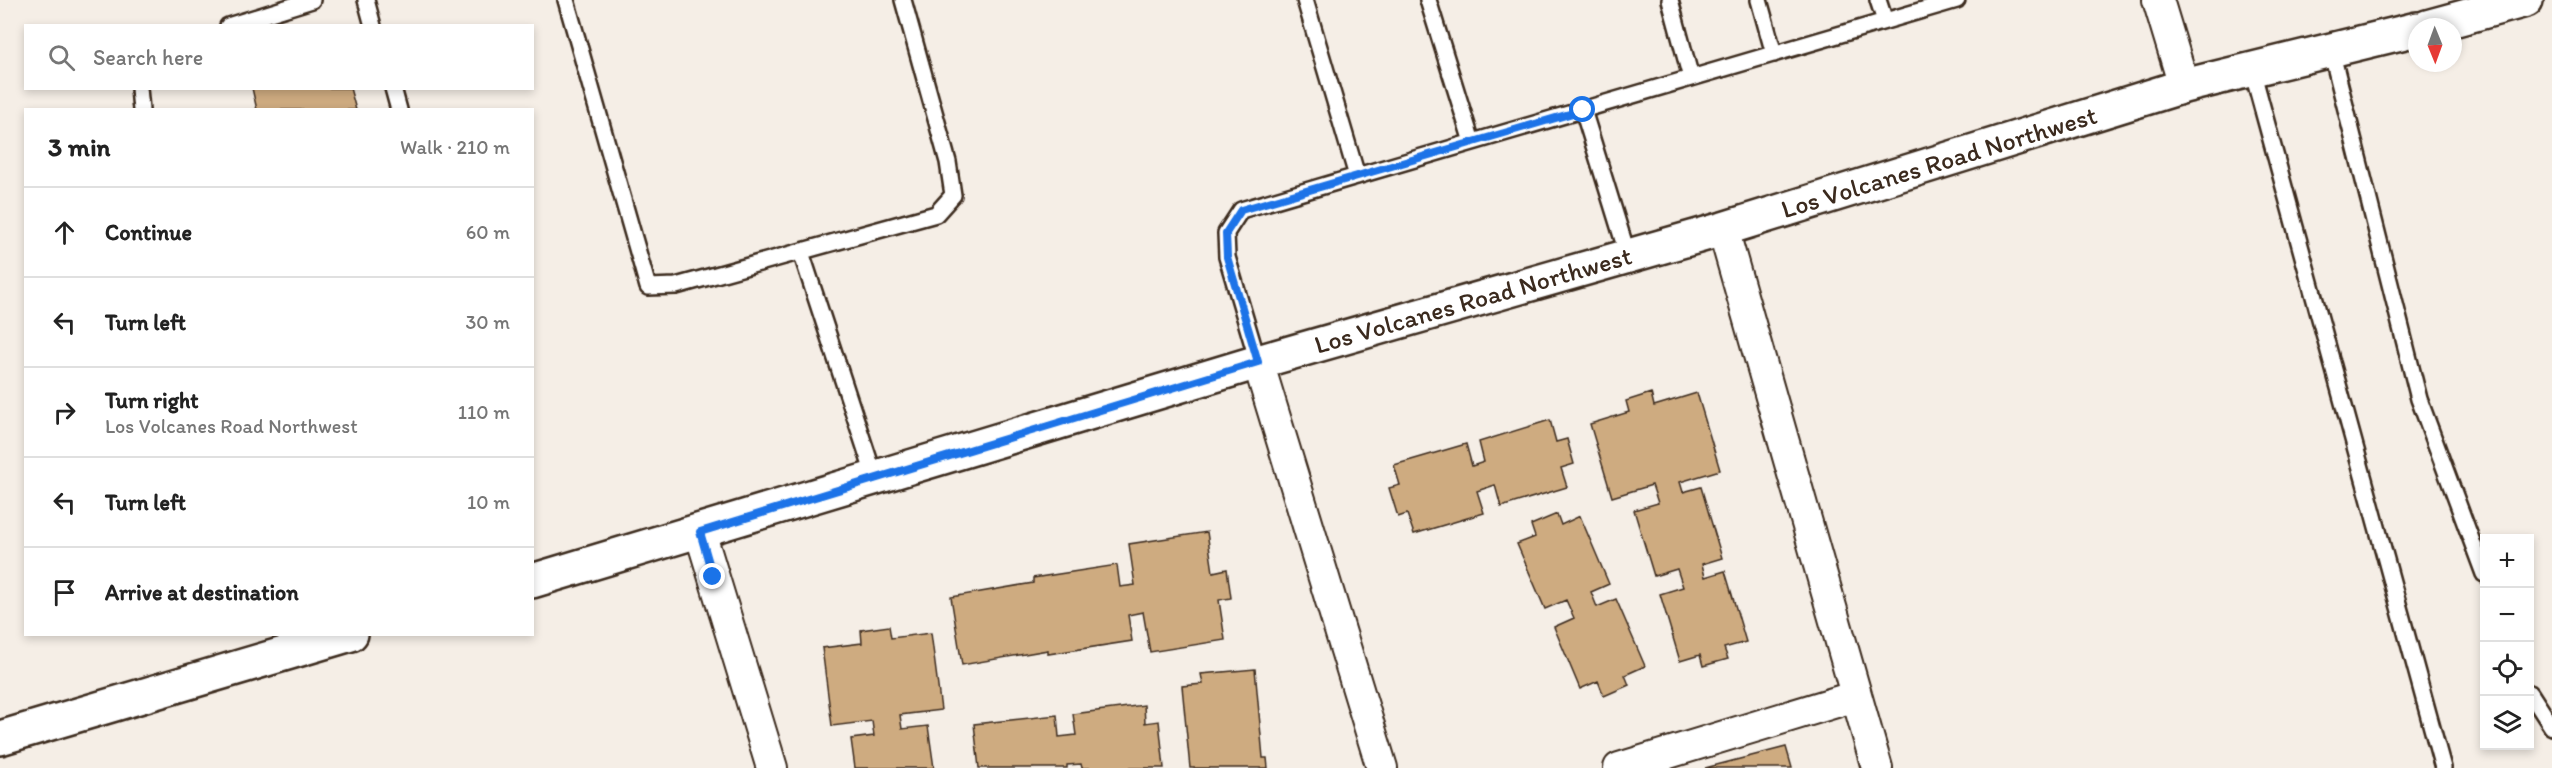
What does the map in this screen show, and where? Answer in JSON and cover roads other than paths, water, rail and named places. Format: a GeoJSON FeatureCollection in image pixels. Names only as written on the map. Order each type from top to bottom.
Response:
{"type":"FeatureCollection","features":[{"type":"Feature","properties":{"kind":"street"},"geometry":{"type":"LineString","coordinates":[[2158,0],[2184,87]]}},
{"type":"Feature","properties":{"kind":"street"},"geometry":{"type":"LineString","coordinates":[[2460,18],[2526,0]]}},
{"type":"Feature","properties":{"kind":"street","name":"Los Volcanes Road Northwest"},"geometry":{"type":"LineString","coordinates":[[534,580],[1258,362],[1723,229],[2184,87],[2408,31]]}},
{"type":"Feature","properties":{"kind":"street"},"geometry":{"type":"LineString","coordinates":[[1723,229],[1877,768]]}},
{"type":"Feature","properties":{"kind":"street"},"geometry":{"type":"LineString","coordinates":[[1258,362],[1382,768]]}},
{"type":"Feature","properties":{"kind":"street"},"geometry":{"type":"LineString","coordinates":[[700,532],[772,768]]}},
{"type":"Feature","properties":{"kind":"street"},"geometry":{"type":"LineString","coordinates":[[0,738],[296,642],[337,636]]}},
{"type":"Feature","properties":{"kind":"street"},"geometry":{"type":"LineString","coordinates":[[1620,768],[1856,696]]}},
{"type":"Feature","properties":{"kind":"lane"},"geometry":{"type":"LineString","coordinates":[[234,24],[312,0]]}},
{"type":"Feature","properties":{"kind":"lane"},"geometry":{"type":"LineString","coordinates":[[366,0],[373,24]]}},
{"type":"Feature","properties":{"kind":"lane"},"geometry":{"type":"LineString","coordinates":[[566,0],[648,287],[676,286],[936,214],[953,195],[948,162],[903,0]]}},
{"type":"Feature","properties":{"kind":"lane"},"geometry":{"type":"LineString","coordinates":[[1305,0],[1357,176]]}},
{"type":"Feature","properties":{"kind":"lane"},"geometry":{"type":"LineString","coordinates":[[1428,0],[1472,142]]}},
{"type":"Feature","properties":{"kind":"lane"},"geometry":{"type":"LineString","coordinates":[[1670,0],[1691,78]]}},
{"type":"Feature","properties":{"kind":"lane"},"geometry":{"type":"LineString","coordinates":[[1759,0],[1774,54]]}},
{"type":"Feature","properties":{"kind":"lane"},"geometry":{"type":"LineString","coordinates":[[1878,0],[1885,21]]}},
{"type":"Feature","properties":{"kind":"lane"},"geometry":{"type":"LineString","coordinates":[[1258,362],[1227,257],[1226,233],[1241,210],[1957,0]]}},
{"type":"Feature","properties":{"kind":"lane"},"geometry":{"type":"LineString","coordinates":[[2331,50],[2419,399],[2480,563]]}},
{"type":"Feature","properties":{"kind":"lane"},"geometry":{"type":"LineString","coordinates":[[2252,70],[2444,768]]}},
{"type":"Feature","properties":{"kind":"lane"},"geometry":{"type":"LineString","coordinates":[[139,90],[141,108]]}},
{"type":"Feature","properties":{"kind":"lane"},"geometry":{"type":"LineString","coordinates":[[394,90],[398,108]]}},
{"type":"Feature","properties":{"kind":"lane"},"geometry":{"type":"LineString","coordinates":[[1583,110],[1628,256]]}},
{"type":"Feature","properties":{"kind":"lane"},"geometry":{"type":"LineString","coordinates":[[801,252],[875,478]]}},
{"type":"Feature","properties":{"kind":"lane"},"geometry":{"type":"LineString","coordinates":[[2531,696],[2552,727]]}}]}
